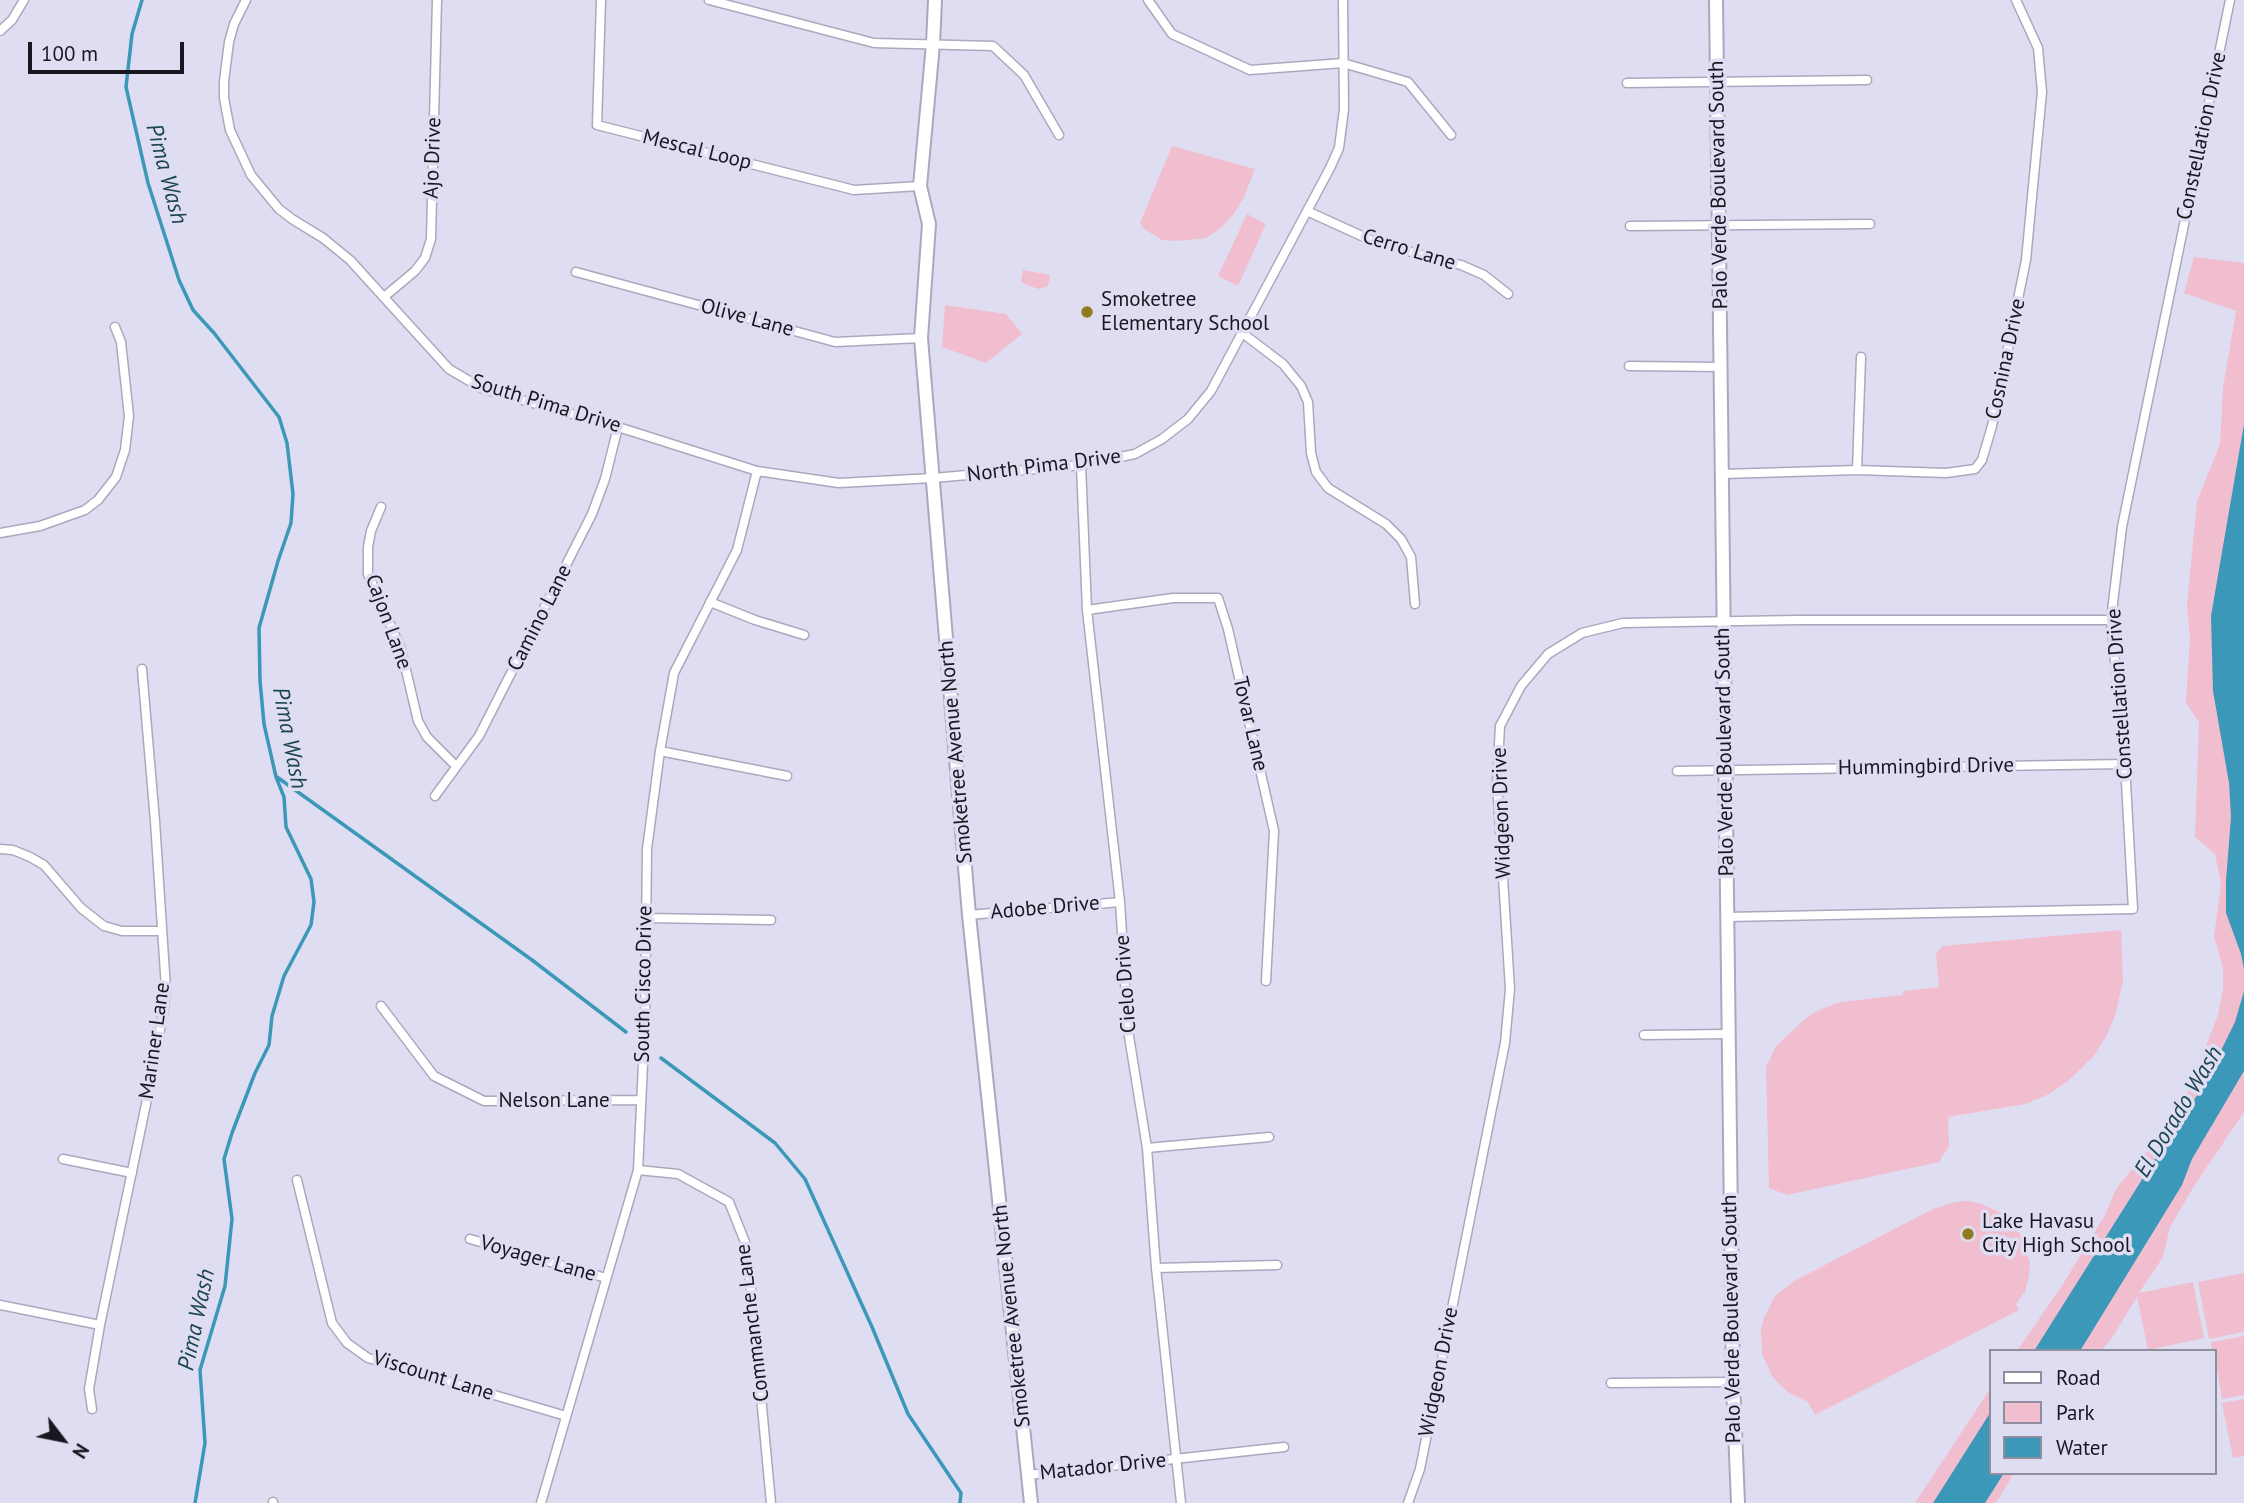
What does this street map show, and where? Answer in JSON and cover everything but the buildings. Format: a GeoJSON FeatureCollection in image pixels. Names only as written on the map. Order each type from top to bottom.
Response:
{"type":"FeatureCollection","features":[{"type":"Feature","properties":{"kind":"street"},"geometry":{"type":"LineString","coordinates":[[0,31],[12,20],[24,0]]}},
{"type":"Feature","properties":{"kind":"street","name":"South Pima Drive"},"geometry":{"type":"LineString","coordinates":[[246,0],[234,24],[226,56],[224,81],[226,113],[235,144],[251,175],[271,200],[292,219],[339,249],[449,369],[482,389],[618,427],[757,471],[839,483],[933,478]]}},
{"type":"Feature","properties":{"kind":"street","name":"Ajo Drive"},"geometry":{"type":"LineString","coordinates":[[384,297],[415,271],[425,258],[431,239],[437,0]]}},
{"type":"Feature","properties":{"kind":"street","name":"Mescal Loop"},"geometry":{"type":"LineString","coordinates":[[601,0],[597,125],[854,190],[920,186]]}},
{"type":"Feature","properties":{"kind":"street"},"geometry":{"type":"LineString","coordinates":[[709,0],[874,43],[993,46],[1024,75],[1059,135]]}},
{"type":"Feature","properties":{"kind":"street","name":"Smoketree Avenue North"},"geometry":{"type":"LineString","coordinates":[[935,0],[920,186],[929,224],[921,338],[969,915],[1031,1503]]}},
{"type":"Feature","properties":{"kind":"street"},"geometry":{"type":"LineString","coordinates":[[1148,0],[1172,34],[1250,69],[1343,64],[1408,82],[1451,135]]}},
{"type":"Feature","properties":{"kind":"street","name":"North Pima Drive"},"geometry":{"type":"LineString","coordinates":[[933,478],[1081,465],[1135,454],[1162,439],[1188,419],[1210,391],[1339,148],[1344,109],[1343,0]]}},
{"type":"Feature","properties":{"kind":"street","name":"Palo Verde Boulevard South"},"geometry":{"type":"LineString","coordinates":[[1716,0],[1733,1382],[1738,1503]]}},
{"type":"Feature","properties":{"kind":"street","name":"Cosnina Drive"},"geometry":{"type":"LineString","coordinates":[[1723,474],[1857,470],[1946,472],[1975,469],[1982,460],[1988,443],[2026,260],[2042,92],[2038,48],[2016,0]]}},
{"type":"Feature","properties":{"kind":"street","name":"Constellation Drive"},"geometry":{"type":"LineString","coordinates":[[1727,917],[2133,909],[2125,764],[2111,620],[2122,527],[2230,0]]}},
{"type":"Feature","properties":{"kind":"street"},"geometry":{"type":"LineString","coordinates":[[1627,83],[1867,80]]}},
{"type":"Feature","properties":{"kind":"street","name":"Cerro Lane"},"geometry":{"type":"LineString","coordinates":[[1307,211],[1377,243],[1461,265],[1484,275],[1508,294]]}},
{"type":"Feature","properties":{"kind":"street"},"geometry":{"type":"LineString","coordinates":[[1630,226],[1870,224]]}},
{"type":"Feature","properties":{"kind":"street","name":"Olive Lane"},"geometry":{"type":"LineString","coordinates":[[576,272],[835,342],[921,338]]}},
{"type":"Feature","properties":{"kind":"street"},"geometry":{"type":"LineString","coordinates":[[0,533],[52,523],[85,510],[98,500],[116,477],[125,450],[129,416],[121,342],[115,327]]}},
{"type":"Feature","properties":{"kind":"street"},"geometry":{"type":"LineString","coordinates":[[1241,332],[1283,364],[1301,386],[1308,402],[1311,453],[1316,472],[1328,488],[1386,524],[1401,539],[1411,557],[1415,604]]}},
{"type":"Feature","properties":{"kind":"street"},"geometry":{"type":"LineString","coordinates":[[1857,470],[1861,358]]}},
{"type":"Feature","properties":{"kind":"street"},"geometry":{"type":"LineString","coordinates":[[1629,366],[1721,367]]}},
{"type":"Feature","properties":{"kind":"street","name":"Camino Lane"},"geometry":{"type":"LineString","coordinates":[[435,796],[479,736],[592,514],[606,479],[618,427]]}},
{"type":"Feature","properties":{"kind":"street","name":"Cielo Drive"},"geometry":{"type":"LineString","coordinates":[[1081,465],[1087,610],[1121,902],[1128,1030],[1147,1148],[1156,1268],[1181,1503]]}},
{"type":"Feature","properties":{"kind":"street","name":"South Cisco Drive"},"geometry":{"type":"LineString","coordinates":[[541,1503],[638,1170],[647,849],[674,673],[737,550],[757,471]]}},
{"type":"Feature","properties":{"kind":"street","name":"Cajon Lane"},"geometry":{"type":"LineString","coordinates":[[382,508],[371,531],[368,574],[401,649],[418,721],[427,737],[456,766]]}},
{"type":"Feature","properties":{"kind":"street","name":"Tovar Lane"},"geometry":{"type":"LineString","coordinates":[[1087,610],[1173,598],[1218,598],[1228,629],[1273,831],[1266,981]]}},
{"type":"Feature","properties":{"kind":"street"},"geometry":{"type":"LineString","coordinates":[[710,602],[804,635]]}},
{"type":"Feature","properties":{"kind":"street","name":"Widgeon Drive"},"geometry":{"type":"LineString","coordinates":[[1408,1503],[1420,1469],[1505,1043],[1510,989],[1497,782],[1500,726],[1521,686],[1548,654],[1582,634],[1623,624],[2111,620]]}},
{"type":"Feature","properties":{"kind":"street","name":"Mariner Lane"},"geometry":{"type":"LineString","coordinates":[[92,1409],[89,1389],[100,1325],[164,1008],[165,966],[142,668]]}},
{"type":"Feature","properties":{"kind":"street"},"geometry":{"type":"LineString","coordinates":[[660,751],[787,776]]}},
{"type":"Feature","properties":{"kind":"street","name":"Hummingbird Drive"},"geometry":{"type":"LineString","coordinates":[[1677,771],[2125,764]]}},
{"type":"Feature","properties":{"kind":"street"},"geometry":{"type":"LineString","coordinates":[[0,849],[22,853],[44,865],[81,908],[104,926],[122,930],[161,931]]}},
{"type":"Feature","properties":{"kind":"street","name":"Adobe Drive"},"geometry":{"type":"LineString","coordinates":[[969,915],[1121,902]]}},
{"type":"Feature","properties":{"kind":"street"},"geometry":{"type":"LineString","coordinates":[[646,918],[771,920]]}},
{"type":"Feature","properties":{"kind":"street","name":"Nelson Lane"},"geometry":{"type":"LineString","coordinates":[[381,1006],[434,1076],[484,1101],[641,1100]]}},
{"type":"Feature","properties":{"kind":"street"},"geometry":{"type":"LineString","coordinates":[[1644,1035],[1729,1034]]}},
{"type":"Feature","properties":{"kind":"street"},"geometry":{"type":"LineString","coordinates":[[1147,1148],[1269,1137]]}},
{"type":"Feature","properties":{"kind":"street"},"geometry":{"type":"LineString","coordinates":[[63,1159],[132,1173]]}},
{"type":"Feature","properties":{"kind":"street","name":"Commanche Lane"},"geometry":{"type":"LineString","coordinates":[[638,1170],[678,1174],[729,1202],[747,1247],[771,1503]]}},
{"type":"Feature","properties":{"kind":"street","name":"Viscount Lane"},"geometry":{"type":"LineString","coordinates":[[297,1180],[332,1323],[347,1343],[368,1357],[566,1416]]}},
{"type":"Feature","properties":{"kind":"street","name":"Voyager Lane"},"geometry":{"type":"LineString","coordinates":[[470,1239],[606,1279]]}},
{"type":"Feature","properties":{"kind":"street"},"geometry":{"type":"LineString","coordinates":[[1156,1268],[1277,1265]]}},
{"type":"Feature","properties":{"kind":"street"},"geometry":{"type":"LineString","coordinates":[[0,1305],[100,1325]]}},
{"type":"Feature","properties":{"kind":"street"},"geometry":{"type":"LineString","coordinates":[[1611,1383],[1733,1382]]}},
{"type":"Feature","properties":{"kind":"street","name":"Matador Drive"},"geometry":{"type":"LineString","coordinates":[[1028,1475],[1284,1447]]}},
{"type":"Feature","properties":{"kind":"green space"},"geometry":{"type":"Polygon","coordinates":[[[1172,146],[1255,169],[1244,197],[1233,215],[1220,229],[1206,238],[1162,240],[1144,229],[1140,223],[1172,146]]]}},
{"type":"Feature","properties":{"kind":"green space"},"geometry":{"type":"Polygon","coordinates":[[[1247,214],[1266,224],[1238,286],[1218,276],[1247,214]]]}},
{"type":"Feature","properties":{"kind":"green space"},"geometry":{"type":"Polygon","coordinates":[[[2194,257],[2244,263],[2244,1112],[2170,1227],[2163,1257],[2139,1293],[2193,1282],[2204,1338],[2148,1349],[2137,1297],[2103,1349],[2018,1349],[2063,1284],[2105,1215],[2116,1189],[2184,1102],[2218,1015],[2223,988],[2223,968],[2214,936],[2221,884],[2215,854],[2195,837],[2199,722],[2186,703],[2190,639],[2187,605],[2197,501],[2220,444],[2223,388],[2236,311],[2184,293],[2194,257]]]}},
{"type":"Feature","properties":{"kind":"green space"},"geometry":{"type":"Polygon","coordinates":[[[1023,270],[1050,275],[1048,286],[1039,289],[1026,285],[1021,281],[1023,270]]]}},
{"type":"Feature","properties":{"kind":"green space"},"geometry":{"type":"Polygon","coordinates":[[[945,305],[1006,314],[1022,334],[986,363],[942,347],[945,305]]]}},
{"type":"Feature","properties":{"kind":"green space"},"geometry":{"type":"Polygon","coordinates":[[[2121,930],[2123,981],[2115,1016],[2093,1057],[2067,1082],[2047,1095],[2025,1104],[1948,1117],[1949,1146],[1939,1162],[1787,1195],[1769,1188],[1766,1067],[1776,1046],[1806,1018],[1840,1002],[1903,995],[1903,991],[1939,987],[1936,954],[1942,946],[2121,930]]]}},
{"type":"Feature","properties":{"kind":"green space"},"geometry":{"type":"Polygon","coordinates":[[[1967,1201],[1979,1203],[2001,1213],[2010,1220],[2024,1240],[2030,1264],[2025,1292],[2016,1304],[2019,1310],[1815,1415],[1808,1402],[1789,1393],[1772,1376],[1762,1354],[1761,1329],[1775,1296],[1794,1281],[1933,1209],[1967,1201]]]}},
{"type":"Feature","properties":{"kind":"green space"},"geometry":{"type":"Polygon","coordinates":[[[2244,1273],[2244,1332],[2209,1339],[2198,1282],[2244,1273]]]}},
{"type":"Feature","properties":{"kind":"green space"},"geometry":{"type":"Polygon","coordinates":[[[2244,1336],[2244,1395],[2222,1399],[2216,1349],[2212,1349],[2211,1342],[2244,1336]]]}},
{"type":"Feature","properties":{"kind":"green space"},"geometry":{"type":"Polygon","coordinates":[[[1988,1392],[1988,1475],[2013,1475],[1996,1503],[1915,1503],[1988,1392]]]}},
{"type":"Feature","properties":{"kind":"green space"},"geometry":{"type":"Polygon","coordinates":[[[2244,1399],[2244,1456],[2233,1458],[2222,1403],[2244,1399]]]}},
{"type":"Feature","properties":{"kind":"water"},"geometry":{"type":"Polygon","coordinates":[[[2244,424],[2244,969],[2226,913],[2231,817],[2229,783],[2213,691],[2211,616],[2244,424]]]}},
{"type":"Feature","properties":{"kind":"water"},"geometry":{"type":"Polygon","coordinates":[[[2244,991],[2244,1071],[2192,1159],[2182,1185],[2081,1349],[2035,1349],[2204,1085],[2235,1022],[2244,991]]]}},
{"type":"Feature","properties":{"kind":"water"},"geometry":{"type":"Polygon","coordinates":[[[1988,1416],[1988,1475],[2003,1475],[1985,1503],[1933,1503],[1988,1416]]]}},
{"type":"Feature","properties":{"kind":"waterway","name":"Pima Wash"},"geometry":{"type":"LineString","coordinates":[[142,0],[132,34],[126,87],[148,183],[179,280],[193,310],[279,417],[287,443],[293,494],[291,523],[259,628],[260,681],[264,724],[276,777],[284,797],[286,827],[311,879],[314,902],[311,925],[284,976],[272,1016],[269,1045],[255,1073],[224,1159],[232,1219],[225,1286],[200,1370],[205,1443],[195,1503]]}},
{"type":"Feature","properties":{"kind":"waterway"},"geometry":{"type":"LineString","coordinates":[[277,777],[532,960],[626,1032]]}},
{"type":"Feature","properties":{"kind":"waterway"},"geometry":{"type":"LineString","coordinates":[[661,1058],[775,1143],[805,1179],[908,1414],[961,1493],[960,1503]]}},
{"type":"Feature","properties":{"kind":"place","name":"Smoketree Elementary School"},"geometry":{"type":"Point","coordinates":[1087,312]}},
{"type":"Feature","properties":{"kind":"place","name":"Lake Havasu City High School"},"geometry":{"type":"Point","coordinates":[1968,1234]}},
{"type":"Feature","properties":{"kind":"water label","name":"El Dorado Wash"},"geometry":{"type":"Point","coordinates":[2179,1112]}}]}
